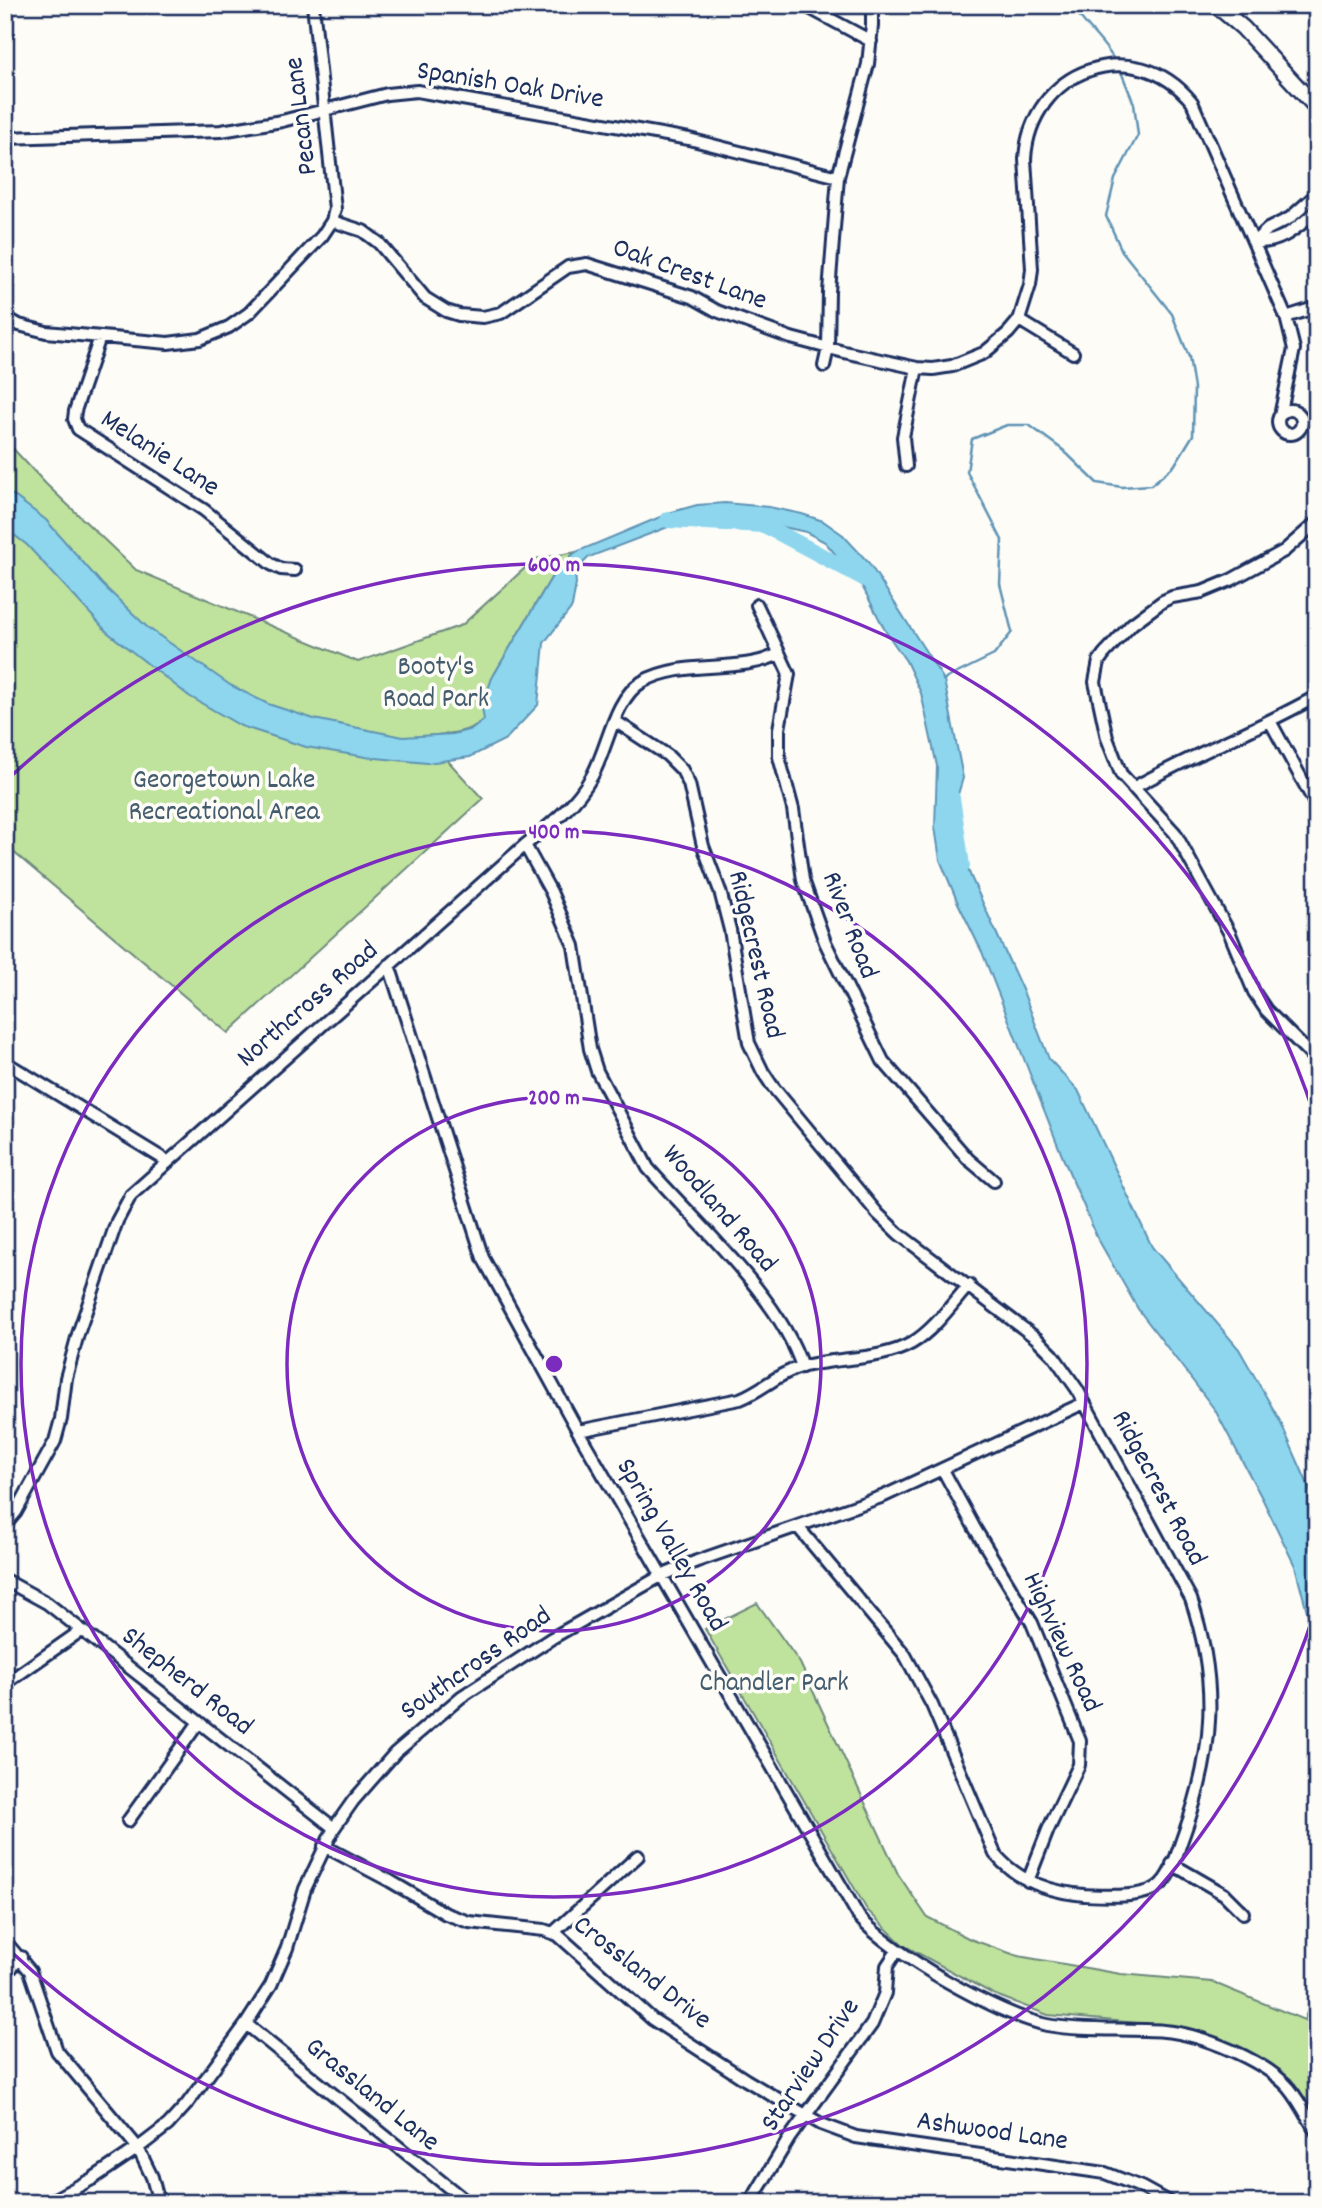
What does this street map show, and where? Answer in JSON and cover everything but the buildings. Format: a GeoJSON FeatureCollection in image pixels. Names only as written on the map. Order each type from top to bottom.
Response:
{"type":"FeatureCollection","features":[{"type":"Feature","properties":{"kind":"street","name":"Pecan Lane"},"geometry":{"type":"LineString","coordinates":[[313,5],[336,199],[332,221]]}},
{"type":"Feature","properties":{"kind":"street"},"geometry":{"type":"LineString","coordinates":[[804,5],[871,41]]}},
{"type":"Feature","properties":{"kind":"street"},"geometry":{"type":"LineString","coordinates":[[824,366],[828,348],[829,292],[838,177],[868,64],[872,5]]}},
{"type":"Feature","properties":{"kind":"street"},"geometry":{"type":"LineString","coordinates":[[1216,5],[1243,28],[1317,108]]}},
{"type":"Feature","properties":{"kind":"street"},"geometry":{"type":"LineString","coordinates":[[1073,353],[1018,320],[1030,285],[1032,269],[1025,159],[1029,131],[1034,117],[1052,92],[1074,77],[1101,68],[1134,67],[1172,82],[1192,102],[1286,317],[1294,349],[1280,416]]}},
{"type":"Feature","properties":{"kind":"street","name":"Spanish Oak Drive"},"geometry":{"type":"LineString","coordinates":[[5,138],[220,131],[251,127],[395,93],[433,93],[689,139],[838,177]]}},
{"type":"Feature","properties":{"kind":"street"},"geometry":{"type":"LineString","coordinates":[[1254,242],[1268,229],[1290,218],[1317,194]]}},
{"type":"Feature","properties":{"kind":"street"},"geometry":{"type":"LineString","coordinates":[[1254,242],[1270,243],[1291,232],[1317,211]]}},
{"type":"Feature","properties":{"kind":"street"},"geometry":{"type":"LineString","coordinates":[[5,317],[32,330],[100,337],[184,342],[208,337],[249,313],[322,236],[332,221]]}},
{"type":"Feature","properties":{"kind":"street","name":"Oak Crest Lane"},"geometry":{"type":"LineString","coordinates":[[332,221],[363,232],[379,243],[425,298],[446,311],[459,315],[483,317],[501,313],[568,267],[587,264],[678,292],[718,311],[791,338],[917,368],[952,366],[969,361],[997,344],[1018,320]]}},
{"type":"Feature","properties":{"kind":"street"},"geometry":{"type":"LineString","coordinates":[[1286,317],[1317,307]]}},
{"type":"Feature","properties":{"kind":"street","name":"Melanie Lane"},"geometry":{"type":"LineString","coordinates":[[100,337],[75,411],[75,423],[80,432],[204,510],[271,564],[281,569],[295,570]]}},
{"type":"Feature","properties":{"kind":"street"},"geometry":{"type":"LineString","coordinates":[[906,466],[903,437],[917,368]]}},
{"type":"Feature","properties":{"kind":"street"},"geometry":{"type":"LineString","coordinates":[[1317,522],[1284,551],[1231,580],[1202,592],[1163,601],[1132,624],[1104,654],[1095,675],[1096,690],[1115,762],[1121,774],[1175,833],[1233,940],[1254,992],[1266,1010],[1317,1061]]}},
{"type":"Feature","properties":{"kind":"street","name":"River Road"},"geometry":{"type":"LineString","coordinates":[[757,605],[789,674],[779,729],[779,757],[793,809],[803,880],[825,942],[883,1061],[968,1159],[994,1181]]}},
{"type":"Feature","properties":{"kind":"street","name":"Northcross Road"},"geometry":{"type":"LineString","coordinates":[[5,1525],[16,1512],[55,1441],[60,1427],[71,1356],[117,1221],[131,1195],[525,845],[566,813],[593,775],[629,692],[642,682],[668,671],[747,664],[779,654]]}},
{"type":"Feature","properties":{"kind":"street"},"geometry":{"type":"LineString","coordinates":[[1133,788],[1198,753],[1270,721],[1317,696]]}},
{"type":"Feature","properties":{"kind":"street","name":"Ridgecrest Road"},"geometry":{"type":"LineString","coordinates":[[615,721],[667,755],[682,770],[689,784],[703,845],[720,891],[730,930],[747,1035],[763,1072],[878,1214],[899,1234],[1036,1338],[1053,1355],[1084,1403],[1191,1599],[1208,1662],[1210,1691],[1206,1752],[1199,1788],[1172,1864],[1162,1883],[1137,1894],[1076,1894],[1060,1892],[1028,1881],[1012,1871],[995,1854],[932,1705],[905,1655],[798,1527]]}},
{"type":"Feature","properties":{"kind":"street"},"geometry":{"type":"LineString","coordinates":[[1270,721],[1317,807]]}},
{"type":"Feature","properties":{"kind":"street","name":"Woodland Road"},"geometry":{"type":"LineString","coordinates":[[525,845],[569,930],[577,961],[590,1049],[597,1071],[640,1156],[752,1282],[796,1346],[802,1367]]}},
{"type":"Feature","properties":{"kind":"street","name":"Spring Valley Road"},"geometry":{"type":"LineString","coordinates":[[389,965],[483,1258],[578,1432],[850,1905],[868,1928],[897,1951],[992,2004],[1030,2021],[1060,2027],[1179,2033],[1237,2054],[1264,2068],[1288,2087],[1317,2133]]}},
{"type":"Feature","properties":{"kind":"street"},"geometry":{"type":"LineString","coordinates":[[5,1062],[167,1161]]}},
{"type":"Feature","properties":{"kind":"street"},"geometry":{"type":"LineString","coordinates":[[578,1432],[740,1399],[802,1367],[892,1351],[912,1343],[926,1332],[969,1285]]}},
{"type":"Feature","properties":{"kind":"street","name":"Southcross Road"},"geometry":{"type":"LineString","coordinates":[[47,2203],[92,2179],[138,2148],[168,2125],[187,2104],[246,2024],[279,1969],[305,1889],[334,1828],[353,1801],[395,1753],[461,1697],[552,1637],[661,1576],[884,1496],[1084,1403]]}},
{"type":"Feature","properties":{"kind":"street","name":"Highview Road"},"geometry":{"type":"LineString","coordinates":[[943,1470],[1032,1623],[1080,1741],[1079,1765],[1048,1830],[1028,1881]]}},
{"type":"Feature","properties":{"kind":"street","name":"Shepherd Road"},"geometry":{"type":"LineString","coordinates":[[5,1580],[34,1594],[82,1630],[334,1828]]}},
{"type":"Feature","properties":{"kind":"street"},"geometry":{"type":"LineString","coordinates":[[5,1684],[82,1630]]}},
{"type":"Feature","properties":{"kind":"street"},"geometry":{"type":"LineString","coordinates":[[128,1821],[199,1722]]}},
{"type":"Feature","properties":{"kind":"street","name":"Crossland Drive"},"geometry":{"type":"LineString","coordinates":[[324,1846],[446,1914],[485,1925],[553,1933],[566,1941],[652,2019],[746,2080],[806,2114]]}},
{"type":"Feature","properties":{"kind":"street"},"geometry":{"type":"LineString","coordinates":[[553,1933],[638,1856]]}},
{"type":"Feature","properties":{"kind":"street"},"geometry":{"type":"LineString","coordinates":[[1172,1864],[1224,1894],[1243,1913]]}},
{"type":"Feature","properties":{"kind":"street"},"geometry":{"type":"LineString","coordinates":[[5,1941],[21,1957],[36,1984],[57,2051],[138,2148],[152,2177],[159,2203]]}},
{"type":"Feature","properties":{"kind":"street","name":"Starview Drive"},"geometry":{"type":"LineString","coordinates":[[750,2203],[806,2114],[877,2014],[885,1993],[887,1966],[897,1951]]}},
{"type":"Feature","properties":{"kind":"street"},"geometry":{"type":"LineString","coordinates":[[5,1975],[21,1957]]}},
{"type":"Feature","properties":{"kind":"street","name":"Grassland Lane"},"geometry":{"type":"LineString","coordinates":[[246,2024],[468,2203]]}},
{"type":"Feature","properties":{"kind":"street","name":"Ashwood Lane"},"geometry":{"type":"LineString","coordinates":[[806,2114],[831,2129],[856,2137],[1105,2173],[1141,2187],[1170,2203]]}},
{"type":"Feature","properties":{"kind":"green space","name":"Georgetown Lake Recreational Area"},"geometry":{"type":"Polygon","coordinates":[[[5,440],[46,484],[136,570],[358,662],[462,625],[535,559],[576,552],[557,568],[492,678],[484,720],[463,731],[425,736],[483,799],[228,1033],[5,845],[5,440]]]}},
{"type":"Feature","properties":{"kind":"green space","name":"Chandler Park"},"geometry":{"type":"Polygon","coordinates":[[[757,1603],[800,1663],[898,1874],[927,1917],[970,1939],[1018,1956],[1121,1974],[1212,1982],[1304,2020],[1317,1987],[1317,2126],[1291,2079],[1222,2039],[1170,2026],[1048,2015],[993,1994],[903,1945],[867,1910],[705,1629],[757,1603]]]}},
{"type":"Feature","properties":{"kind":"water"},"geometry":{"type":"Polygon","coordinates":[[[5,489],[46,520],[102,584],[147,627],[230,685],[268,704],[314,719],[403,737],[453,734],[472,729],[484,720],[482,707],[492,678],[557,568],[576,552],[672,512],[697,505],[725,503],[769,507],[802,514],[823,521],[843,535],[869,563],[944,680],[963,778],[956,801],[953,833],[1024,994],[1049,1059],[1078,1090],[1152,1247],[1239,1349],[1280,1421],[1317,1505],[1317,1649],[1295,1566],[1215,1410],[1138,1309],[1098,1239],[982,952],[940,860],[935,827],[937,766],[921,693],[906,661],[886,632],[861,584],[825,542],[806,532],[742,518],[698,518],[589,557],[575,571],[572,607],[544,643],[538,705],[506,739],[470,757],[427,763],[306,747],[241,726],[189,696],[107,632],[27,545],[5,528],[5,489]]]}},
{"type":"Feature","properties":{"kind":"waterway"},"geometry":{"type":"LineString","coordinates":[[1072,5],[1115,61]]}},
{"type":"Feature","properties":{"kind":"waterway"},"geometry":{"type":"LineString","coordinates":[[943,680],[994,655],[1012,632],[1000,584],[1002,540],[967,472],[972,439],[1007,425],[1029,425],[1063,450],[1097,483],[1122,487],[1151,485],[1174,466],[1193,435],[1194,388],[1189,357],[1172,314],[1122,251],[1106,216],[1115,179],[1138,135],[1134,104],[1120,69]]}},
{"type":"Feature","properties":{"kind":"waterway"},"geometry":{"type":"LineString","coordinates":[[668,520],[764,525],[869,581]]}},
{"type":"Feature","properties":{"kind":"waterway"},"geometry":{"type":"LineString","coordinates":[[952,798],[962,866]]}},
{"type":"Feature","properties":{"kind":"park label","name":"Booty's Road Park"},"geometry":{"type":"Point","coordinates":[436,685]}}]}
